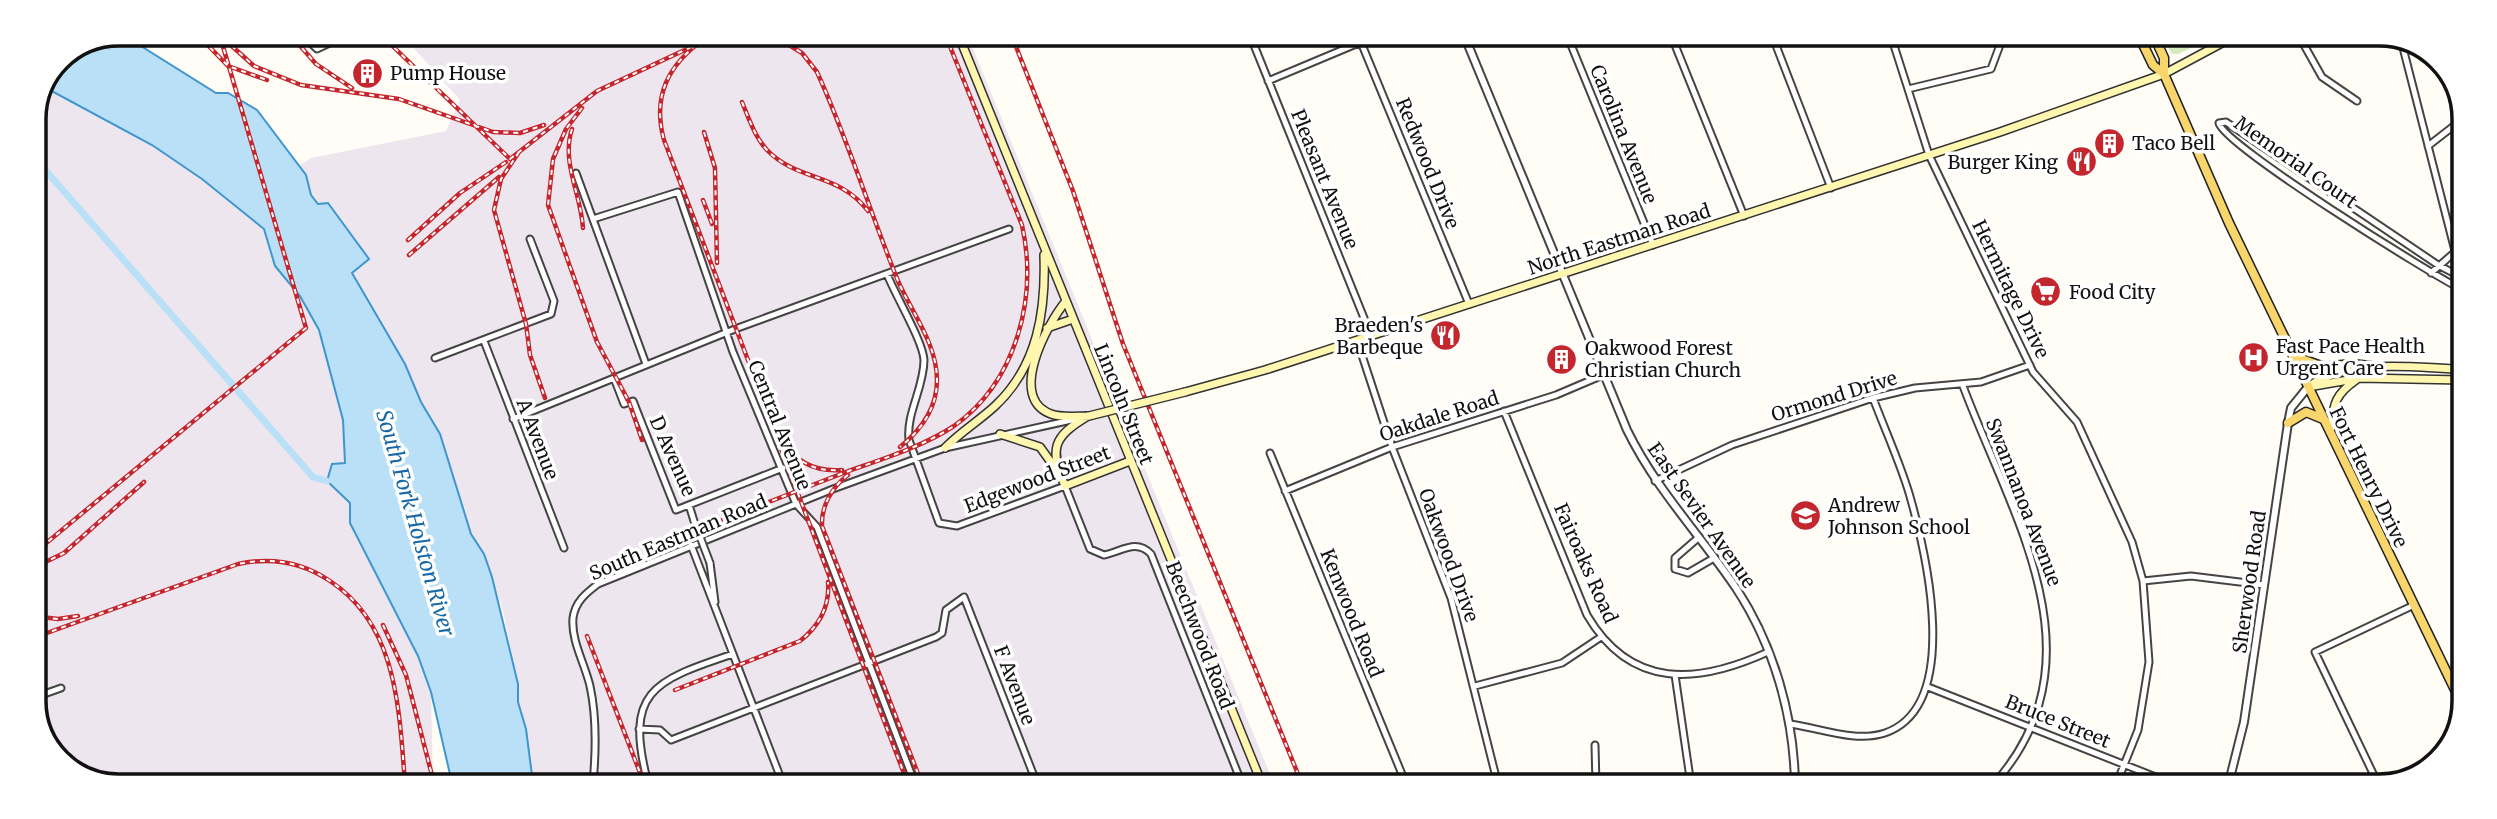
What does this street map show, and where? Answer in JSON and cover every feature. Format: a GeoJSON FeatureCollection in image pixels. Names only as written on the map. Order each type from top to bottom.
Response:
{"type":"FeatureCollection","features":[{"type":"Feature","properties":{"kind":"main road","name":"Lincoln Street"},"geometry":{"type":"LineString","coordinates":[[962,45],[1258,774]]}},
{"type":"Feature","properties":{"kind":"main road","name":"Fort Henry Drive"},"geometry":{"type":"LineString","coordinates":[[2143,45],[2153,65],[2164,74]]}},
{"type":"Feature","properties":{"kind":"main road","name":"Fort Henry Drive"},"geometry":{"type":"LineString","coordinates":[[2158,45],[2164,58],[2164,74],[2229,223],[2452,683]]}},
{"type":"Feature","properties":{"kind":"main road","name":"North Eastman Road"},"geometry":{"type":"LineString","coordinates":[[1089,416],[1185,392],[1374,335],[1830,188],[2164,74],[2218,45]]}},
{"type":"Feature","properties":{"kind":"main road"},"geometry":{"type":"LineString","coordinates":[[944,448],[998,404],[1010,390],[1030,354],[1040,330],[1044,304],[1044,247]]}},
{"type":"Feature","properties":{"kind":"main road"},"geometry":{"type":"LineString","coordinates":[[1066,302],[1047,328],[1032,373],[1032,396],[1040,408],[1053,415],[1089,416]]}},
{"type":"Feature","properties":{"kind":"main road"},"geometry":{"type":"LineString","coordinates":[[1047,328],[1073,319]]}},
{"type":"Feature","properties":{"kind":"main road"},"geometry":{"type":"LineString","coordinates":[[2293,356],[2324,367],[2352,364],[2377,368]]}},
{"type":"Feature","properties":{"kind":"main road"},"geometry":{"type":"LineString","coordinates":[[2308,387],[2322,377],[2341,370],[2451,369]]}},
{"type":"Feature","properties":{"kind":"main road"},"geometry":{"type":"LineString","coordinates":[[2308,387],[2360,378],[2451,380]]}},
{"type":"Feature","properties":{"kind":"main road"},"geometry":{"type":"LineString","coordinates":[[2330,433],[2336,398],[2341,391],[2360,378]]}},
{"type":"Feature","properties":{"kind":"main road"},"geometry":{"type":"LineString","coordinates":[[2288,423],[2306,412],[2323,419]]}},
{"type":"Feature","properties":{"kind":"main road"},"geometry":{"type":"LineString","coordinates":[[1061,476],[1055,453],[1059,438],[1070,427],[1089,416]]}},
{"type":"Feature","properties":{"kind":"main road"},"geometry":{"type":"LineString","coordinates":[[1000,433],[1040,447],[1061,476]]}},
{"type":"Feature","properties":{"kind":"main road","name":"Edgewood Street"},"geometry":{"type":"LineString","coordinates":[[1065,486],[1130,461]]}},
{"type":"Feature","properties":{"kind":"main road","name":"Beechwood Road"},"geometry":{"type":"LineString","coordinates":[[1061,476],[1065,486]]}},
{"type":"Feature","properties":{"kind":"street","name":"Pleasant Avenue"},"geometry":{"type":"LineString","coordinates":[[1254,45],[1368,328],[1374,335]]}},
{"type":"Feature","properties":{"kind":"street"},"geometry":{"type":"LineString","coordinates":[[1268,81],[1354,45]]}},
{"type":"Feature","properties":{"kind":"street","name":"Redwood Drive"},"geometry":{"type":"LineString","coordinates":[[1362,45],[1469,304]]}},
{"type":"Feature","properties":{"kind":"street","name":"East Sevier Avenue"},"geometry":{"type":"LineString","coordinates":[[1468,45],[1627,430],[1654,481],[1714,558],[1751,613],[1768,652],[1790,724],[1794,774]]}},
{"type":"Feature","properties":{"kind":"street","name":"Carolina Avenue"},"geometry":{"type":"LineString","coordinates":[[1571,45],[1653,245]]}},
{"type":"Feature","properties":{"kind":"street"},"geometry":{"type":"LineString","coordinates":[[1675,45],[1744,216]]}},
{"type":"Feature","properties":{"kind":"street"},"geometry":{"type":"LineString","coordinates":[[1776,45],[1830,188]]}},
{"type":"Feature","properties":{"kind":"street","name":"Hermitage Drive"},"geometry":{"type":"LineString","coordinates":[[1894,45],[1929,155],[2030,365],[2045,388],[2064,404],[2077,422],[2126,526],[2143,581],[2149,631],[2147,676],[2138,730],[2122,774]]}},
{"type":"Feature","properties":{"kind":"street"},"geometry":{"type":"LineString","coordinates":[[1909,89],[1991,69],[2000,45]]}},
{"type":"Feature","properties":{"kind":"street"},"geometry":{"type":"LineString","coordinates":[[2304,45],[2317,71],[2357,101]]}},
{"type":"Feature","properties":{"kind":"street"},"geometry":{"type":"LineString","coordinates":[[2407,51],[2451,236]]}},
{"type":"Feature","properties":{"kind":"street","name":"Memorial Court"},"geometry":{"type":"LineString","coordinates":[[2451,272],[2226,122],[2219,123],[2224,133],[2292,182],[2451,284]]}},
{"type":"Feature","properties":{"kind":"street"},"geometry":{"type":"LineString","coordinates":[[2428,146],[2451,128]]}},
{"type":"Feature","properties":{"kind":"street"},"geometry":{"type":"LineString","coordinates":[[2292,182],[2299,170]]}},
{"type":"Feature","properties":{"kind":"street"},"geometry":{"type":"LineString","coordinates":[[576,173],[646,364]]}},
{"type":"Feature","properties":{"kind":"street","name":"Central Avenue"},"geometry":{"type":"LineString","coordinates":[[593,219],[678,192],[727,334],[796,504],[817,527],[911,774]]}},
{"type":"Feature","properties":{"kind":"street"},"geometry":{"type":"LineString","coordinates":[[513,419],[727,334],[735,328],[1009,229]]}},
{"type":"Feature","properties":{"kind":"street"},"geometry":{"type":"LineString","coordinates":[[435,358],[551,314],[554,301],[530,239]]}},
{"type":"Feature","properties":{"kind":"street"},"geometry":{"type":"LineString","coordinates":[[2431,273],[2451,254]]}},
{"type":"Feature","properties":{"kind":"street"},"geometry":{"type":"LineString","coordinates":[[887,274],[924,358],[920,388],[908,429],[915,460]]}},
{"type":"Feature","properties":{"kind":"street","name":"Oakwood Drive"},"geometry":{"type":"LineString","coordinates":[[1357,340],[1392,447],[1447,588],[1475,686],[1495,774]]}},
{"type":"Feature","properties":{"kind":"street","name":"A Avenue"},"geometry":{"type":"LineString","coordinates":[[484,341],[564,548]]}},
{"type":"Feature","properties":{"kind":"street","name":"Ormond Drive"},"geometry":{"type":"LineString","coordinates":[[1654,481],[1732,445],[1873,398],[1915,388],[1963,386],[2004,376],[2030,365]]}},
{"type":"Feature","properties":{"kind":"street","name":"Oakdale Road"},"geometry":{"type":"LineString","coordinates":[[1285,491],[1392,447],[1604,376]]}},
{"type":"Feature","properties":{"kind":"street","name":"D Avenue"},"geometry":{"type":"LineString","coordinates":[[614,378],[624,404],[633,401],[676,510],[689,505],[710,563],[717,612]]}},
{"type":"Feature","properties":{"kind":"street","name":"Swannanoa Avenue"},"geometry":{"type":"LineString","coordinates":[[1963,386],[2027,546],[2043,598],[2048,650],[2043,685],[2021,750],[2002,774]]}},
{"type":"Feature","properties":{"kind":"street","name":"Sherwood Road"},"geometry":{"type":"LineString","coordinates":[[2231,774],[2244,722],[2288,423],[2291,408],[2308,387]]}},
{"type":"Feature","properties":{"kind":"street"},"geometry":{"type":"LineString","coordinates":[[1790,724],[1854,736],[1883,733],[1910,716],[1928,687],[1931,635],[1926,566],[1908,489],[1873,398]]}},
{"type":"Feature","properties":{"kind":"street","name":"Fairoaks Road"},"geometry":{"type":"LineString","coordinates":[[1504,411],[1587,615],[1601,637],[1637,664],[1675,676],[1710,674],[1768,652]]}},
{"type":"Feature","properties":{"kind":"street","name":"North Eastman Road"},"geometry":{"type":"LineString","coordinates":[[1000,433],[1089,416]]}},
{"type":"Feature","properties":{"kind":"street","name":"South Eastman Road"},"geometry":{"type":"LineString","coordinates":[[594,774],[596,734],[593,705],[574,632],[575,611],[587,592],[598,584],[796,504],[944,448],[1000,433]]}},
{"type":"Feature","properties":{"kind":"street","name":"Kenwood Road"},"geometry":{"type":"LineString","coordinates":[[1270,453],[1401,774]]}},
{"type":"Feature","properties":{"kind":"street","name":"Edgewood Street"},"geometry":{"type":"LineString","coordinates":[[915,460],[937,519],[945,526],[957,526],[1065,486]]}},
{"type":"Feature","properties":{"kind":"street"},"geometry":{"type":"LineString","coordinates":[[689,505],[783,468]]}},
{"type":"Feature","properties":{"kind":"street","name":"Beechwood Road"},"geometry":{"type":"LineString","coordinates":[[1065,486],[1090,549],[1104,555],[1139,546],[1151,554],[1238,774]]}},
{"type":"Feature","properties":{"kind":"street"},"geometry":{"type":"LineString","coordinates":[[1698,538],[1675,558],[1674,565],[1678,572],[1688,573],[1714,558]]}},
{"type":"Feature","properties":{"kind":"street","name":"D Avenue"},"geometry":{"type":"LineString","coordinates":[[691,545],[779,774]]}},
{"type":"Feature","properties":{"kind":"street"},"geometry":{"type":"LineString","coordinates":[[2143,581],[2191,576],[2264,585]]}},
{"type":"Feature","properties":{"kind":"street","name":"F Avenue"},"geometry":{"type":"LineString","coordinates":[[869,662],[942,633],[946,610],[964,597],[1033,774]]}},
{"type":"Feature","properties":{"kind":"street"},"geometry":{"type":"LineString","coordinates":[[2373,774],[2315,652],[2414,605]]}},
{"type":"Feature","properties":{"kind":"street"},"geometry":{"type":"LineString","coordinates":[[1475,686],[1562,663],[1601,637]]}},
{"type":"Feature","properties":{"kind":"street"},"geometry":{"type":"LineString","coordinates":[[646,774],[639,729],[643,704],[650,693],[677,674],[733,654]]}},
{"type":"Feature","properties":{"kind":"street"},"geometry":{"type":"LineString","coordinates":[[639,729],[660,730],[671,740],[869,662]]}},
{"type":"Feature","properties":{"kind":"street"},"geometry":{"type":"LineString","coordinates":[[1675,676],[1689,774]]}},
{"type":"Feature","properties":{"kind":"street","name":"Bruce Street"},"geometry":{"type":"LineString","coordinates":[[1928,687],[2148,774]]}},
{"type":"Feature","properties":{"kind":"street"},"geometry":{"type":"LineString","coordinates":[[46,693],[61,688]]}},
{"type":"Feature","properties":{"kind":"street"},"geometry":{"type":"LineString","coordinates":[[1595,745],[1596,774]]}},
{"type":"Feature","properties":{"kind":"shaded area"},"geometry":{"type":"Polygon","coordinates":[[[411,45],[972,45],[1270,774],[532,774],[503,611],[484,554],[471,534],[440,434],[421,402],[405,364],[351,272],[369,260],[311,195],[306,175],[299,166],[311,158],[446,131],[460,100],[411,45]]]}},
{"type":"Feature","properties":{"kind":"shaded area"},"geometry":{"type":"Polygon","coordinates":[[[51,91],[152,145],[202,179],[264,230],[275,266],[300,296],[319,330],[343,420],[345,463],[328,481],[350,503],[350,523],[418,656],[431,692],[433,774],[118,774],[86,766],[70,755],[55,737],[46,705],[45,118],[51,91]]]}},
{"type":"Feature","properties":{"kind":"green space"},"geometry":{"type":"Polygon","coordinates":[[[2166,45],[2197,45],[2178,54],[2172,54],[2166,45]]]}},
{"type":"Feature","properties":{"kind":"water","name":"South Fork Holston River"},"geometry":{"type":"Polygon","coordinates":[[[118,45],[139,45],[216,93],[228,93],[257,110],[306,175],[311,195],[318,204],[328,203],[369,259],[352,273],[405,364],[421,402],[440,434],[471,534],[484,554],[492,577],[518,684],[518,702],[526,729],[532,774],[450,774],[431,692],[418,656],[350,523],[350,503],[327,481],[332,464],[345,463],[343,420],[319,330],[300,296],[275,266],[264,229],[202,179],[152,145],[51,91],[58,78],[67,67],[90,51],[118,45]]]}},
{"type":"Feature","properties":{"kind":"waterway"},"geometry":{"type":"LineString","coordinates":[[45,170],[313,477],[327,481]]}},
{"type":"Feature","properties":{"kind":"railway"},"geometry":{"type":"LineString","coordinates":[[208,45],[228,66],[267,80]]}},
{"type":"Feature","properties":{"kind":"railway"},"geometry":{"type":"LineString","coordinates":[[46,543],[306,328],[223,45]]}},
{"type":"Feature","properties":{"kind":"railway"},"geometry":{"type":"LineString","coordinates":[[231,45],[254,66],[301,85],[399,99],[493,132],[520,133],[544,125]]}},
{"type":"Feature","properties":{"kind":"railway"},"geometry":{"type":"LineString","coordinates":[[299,45],[316,64],[352,88]]}},
{"type":"Feature","properties":{"kind":"railway"},"geometry":{"type":"LineString","coordinates":[[391,45],[510,159],[597,91],[695,45]]}},
{"type":"Feature","properties":{"kind":"railway"},"geometry":{"type":"LineString","coordinates":[[696,45],[672,71],[666,83],[660,109],[664,140],[777,436],[805,463],[821,469],[842,470]]}},
{"type":"Feature","properties":{"kind":"railway"},"geometry":{"type":"LineString","coordinates":[[789,45],[802,53],[817,72],[898,281],[933,354],[937,380],[931,409],[921,426],[900,447]]}},
{"type":"Feature","properties":{"kind":"railway"},"geometry":{"type":"LineString","coordinates":[[707,526],[902,452],[942,433],[976,407],[1007,362],[1018,336],[1024,308],[1027,280],[1022,225],[949,45]]}},
{"type":"Feature","properties":{"kind":"railway"},"geometry":{"type":"LineString","coordinates":[[1015,45],[1073,191],[1123,344],[1298,774]]}},
{"type":"Feature","properties":{"kind":"railway"},"geometry":{"type":"LineString","coordinates":[[742,102],[756,134],[767,150],[792,168],[844,190],[868,211]]}},
{"type":"Feature","properties":{"kind":"railway"},"geometry":{"type":"LineString","coordinates":[[582,108],[566,129],[553,159],[548,205],[597,342],[629,402],[642,440]]}},
{"type":"Feature","properties":{"kind":"railway"},"geometry":{"type":"LineString","coordinates":[[572,129],[569,141],[570,166],[583,228]]}},
{"type":"Feature","properties":{"kind":"railway"},"geometry":{"type":"LineString","coordinates":[[704,132],[715,168],[717,263]]}},
{"type":"Feature","properties":{"kind":"railway"},"geometry":{"type":"LineString","coordinates":[[519,152],[501,179],[494,210],[526,324],[530,355],[545,398]]}},
{"type":"Feature","properties":{"kind":"railway"},"geometry":{"type":"LineString","coordinates":[[408,240],[460,193],[506,162]]}},
{"type":"Feature","properties":{"kind":"railway"},"geometry":{"type":"LineString","coordinates":[[409,255],[499,177]]}},
{"type":"Feature","properties":{"kind":"railway"},"geometry":{"type":"LineString","coordinates":[[703,200],[712,224]]}},
{"type":"Feature","properties":{"kind":"railway"},"geometry":{"type":"LineString","coordinates":[[780,446],[904,774]]}},
{"type":"Feature","properties":{"kind":"railway"},"geometry":{"type":"LineString","coordinates":[[848,475],[837,485],[829,498],[823,511],[822,526],[918,774]]}},
{"type":"Feature","properties":{"kind":"railway"},"geometry":{"type":"LineString","coordinates":[[46,562],[64,553],[144,482]]}},
{"type":"Feature","properties":{"kind":"railway"},"geometry":{"type":"LineString","coordinates":[[46,633],[238,564],[274,561],[308,569],[330,581],[352,600],[370,621],[382,645],[397,699],[404,774]]}},
{"type":"Feature","properties":{"kind":"railway"},"geometry":{"type":"LineString","coordinates":[[675,690],[800,641],[813,629],[822,615],[828,582]]}},
{"type":"Feature","properties":{"kind":"railway"},"geometry":{"type":"LineString","coordinates":[[46,618],[78,616]]}},
{"type":"Feature","properties":{"kind":"railway"},"geometry":{"type":"LineString","coordinates":[[383,625],[406,675],[432,774]]}},
{"type":"Feature","properties":{"kind":"railway"},"geometry":{"type":"LineString","coordinates":[[587,636],[641,774]]}},
{"type":"Feature","properties":{"kind":"place","name":"Pump House"},"geometry":{"type":"Point","coordinates":[367,73]}},
{"type":"Feature","properties":{"kind":"place","name":"Taco Bell"},"geometry":{"type":"Point","coordinates":[2109,143]}},
{"type":"Feature","properties":{"kind":"place","name":"Burger King"},"geometry":{"type":"Point","coordinates":[2081,162]}},
{"type":"Feature","properties":{"kind":"place","name":"Food City"},"geometry":{"type":"Point","coordinates":[2046,292]}},
{"type":"Feature","properties":{"kind":"place","name":"Braeden's Barbeque"},"geometry":{"type":"Point","coordinates":[1446,336]}},
{"type":"Feature","properties":{"kind":"place","name":"Fast Pace Health Urgent Care"},"geometry":{"type":"Point","coordinates":[2253,357]}},
{"type":"Feature","properties":{"kind":"place","name":"Oakwood Forest Christian Church"},"geometry":{"type":"Point","coordinates":[1562,359]}},
{"type":"Feature","properties":{"kind":"place","name":"Andrew Johnson School"},"geometry":{"type":"Point","coordinates":[1805,516]}}]}
